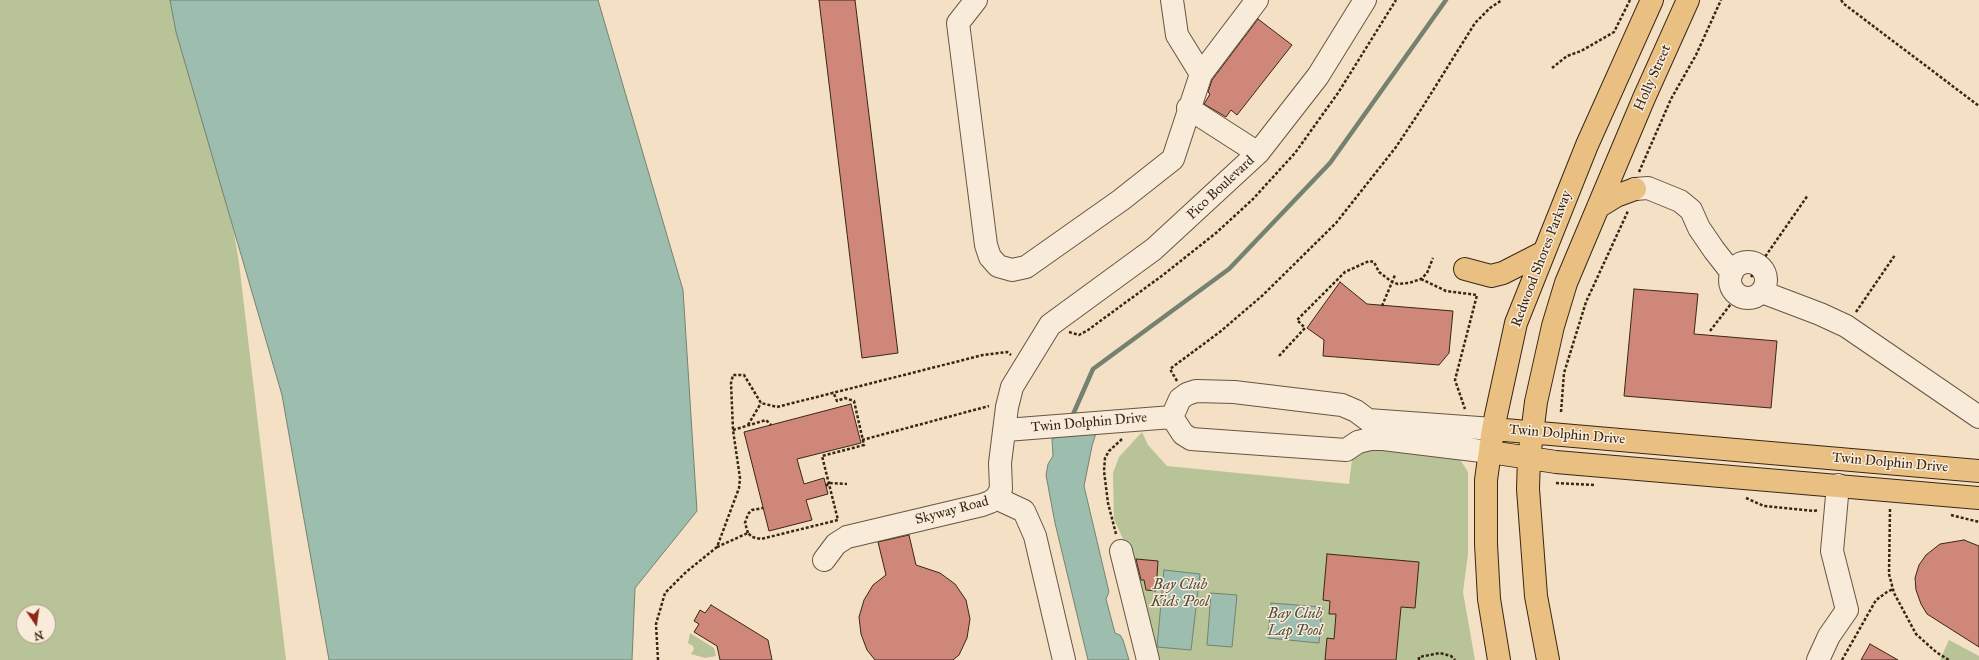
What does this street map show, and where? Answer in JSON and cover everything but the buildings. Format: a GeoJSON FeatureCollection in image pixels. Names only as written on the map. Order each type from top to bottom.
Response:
{"type":"FeatureCollection","features":[{"type":"Feature","properties":{"kind":"main road","name":"Redwood Shores Parkway"},"geometry":{"type":"LineString","coordinates":[[1499,660],[1489,599],[1486,544],[1486,480],[1493,429],[1516,323],[1587,145],[1652,0]]}},
{"type":"Feature","properties":{"kind":"main road","name":"Holly Street"},"geometry":{"type":"LineString","coordinates":[[1598,207],[1644,98],[1688,0]]}},
{"type":"Feature","properties":{"kind":"main road"},"geometry":{"type":"LineString","coordinates":[[1548,660],[1536,596],[1530,523],[1529,458],[1536,402],[1553,326],[1566,283],[1598,207],[1616,196],[1634,191]]}},
{"type":"Feature","properties":{"kind":"main road"},"geometry":{"type":"LineString","coordinates":[[1465,269],[1491,276],[1503,273],[1544,252]]}},
{"type":"Feature","properties":{"kind":"main road","name":"Twin Dolphin Drive"},"geometry":{"type":"LineString","coordinates":[[1493,429],[1532,431],[1979,471]]}},
{"type":"Feature","properties":{"kind":"main road","name":"Twin Dolphin Drive"},"geometry":{"type":"LineString","coordinates":[[1490,452],[1529,458],[1979,498]]}},
{"type":"Feature","properties":{"kind":"street"},"geometry":{"type":"LineString","coordinates":[[976,0],[958,24],[986,245],[990,257],[998,266],[1012,270],[1026,267],[1121,200],[1172,159],[1188,108],[1201,74],[1257,0]]}},
{"type":"Feature","properties":{"kind":"street"},"geometry":{"type":"LineString","coordinates":[[1172,0],[1177,35],[1201,74]]}},
{"type":"Feature","properties":{"kind":"street","name":"Pico Boulevard"},"geometry":{"type":"LineString","coordinates":[[1040,342],[1050,325],[1154,249],[1258,154],[1318,76],[1365,0]]}},
{"type":"Feature","properties":{"kind":"street"},"geometry":{"type":"LineString","coordinates":[[1188,108],[1258,154]]}},
{"type":"Feature","properties":{"kind":"street"},"geometry":{"type":"LineString","coordinates":[[1634,191],[1648,188],[1680,202],[1691,210],[1699,228],[1714,250],[1748,281],[1846,326],[1979,417]]}},
{"type":"Feature","properties":{"kind":"street","name":"Skyway Road"},"geometry":{"type":"LineString","coordinates":[[824,560],[836,544],[847,537],[982,505],[996,498],[1001,489],[1000,463],[1006,430],[1007,407],[1012,387],[1040,342]]}},
{"type":"Feature","properties":{"kind":"street","name":"Twin Dolphin Drive"},"geometry":{"type":"LineString","coordinates":[[1187,394],[1196,391],[1234,392],[1342,405],[1356,411],[1368,420],[1493,429]]}},
{"type":"Feature","properties":{"kind":"street"},"geometry":{"type":"LineString","coordinates":[[1172,417],[1180,399],[1187,394]]}},
{"type":"Feature","properties":{"kind":"street","name":"Twin Dolphin Drive"},"geometry":{"type":"LineString","coordinates":[[1006,430],[1172,417],[1183,434],[1191,439],[1346,450],[1358,442],[1370,439],[1490,452]]}},
{"type":"Feature","properties":{"kind":"street"},"geometry":{"type":"LineString","coordinates":[[1818,660],[1829,636],[1847,610],[1832,551],[1838,485]]}},
{"type":"Feature","properties":{"kind":"street"},"geometry":{"type":"LineString","coordinates":[[996,498],[1024,511],[1035,536],[1064,660]]}},
{"type":"Feature","properties":{"kind":"street"},"geometry":{"type":"LineString","coordinates":[[1121,551],[1148,660]]}},
{"type":"Feature","properties":{"kind":"path"},"geometry":{"type":"LineString","coordinates":[[1187,394],[1170,369],[1221,331],[1263,295],[1336,223],[1396,147],[1422,108],[1474,23],[1490,8],[1502,0]]}},
{"type":"Feature","properties":{"kind":"path"},"geometry":{"type":"LineString","coordinates":[[1552,68],[1567,56],[1581,51],[1614,32],[1630,0]]}},
{"type":"Feature","properties":{"kind":"path"},"geometry":{"type":"LineString","coordinates":[[1561,412],[1564,373],[1586,302],[1634,191],[1671,98],[1696,55],[1720,0]]}},
{"type":"Feature","properties":{"kind":"path"},"geometry":{"type":"LineString","coordinates":[[1841,0],[1844,4],[1979,106]]}},
{"type":"Feature","properties":{"kind":"path"},"geometry":{"type":"LineString","coordinates":[[1710,331],[1748,281],[1808,195]]}},
{"type":"Feature","properties":{"kind":"path"},"geometry":{"type":"LineString","coordinates":[[1852,318],[1895,255]]}},
{"type":"Feature","properties":{"kind":"path"},"geometry":{"type":"LineString","coordinates":[[1279,356],[1305,328],[1297,320],[1345,272],[1369,261],[1374,262],[1379,272],[1392,282],[1398,284],[1409,283],[1421,279],[1427,273],[1432,258]]}},
{"type":"Feature","properties":{"kind":"path"},"geometry":{"type":"LineString","coordinates":[[1382,306],[1395,275]]}},
{"type":"Feature","properties":{"kind":"path"},"geometry":{"type":"LineString","coordinates":[[1421,279],[1446,291],[1477,295],[1455,380],[1467,414]]}},
{"type":"Feature","properties":{"kind":"path"},"geometry":{"type":"LineString","coordinates":[[717,547],[739,488],[740,478],[734,430],[731,383],[733,375],[744,375],[761,403],[777,407],[983,355],[1007,352],[1025,366]]}},
{"type":"Feature","properties":{"kind":"path"},"geometry":{"type":"LineString","coordinates":[[763,508],[752,510],[748,514],[745,523],[748,533],[752,537],[761,539],[838,520],[830,483],[822,456],[864,445],[857,422],[854,401],[845,398],[837,401],[833,392]]}},
{"type":"Feature","properties":{"kind":"path"},"geometry":{"type":"LineString","coordinates":[[748,425],[761,403]]}},
{"type":"Feature","properties":{"kind":"path"},"geometry":{"type":"LineString","coordinates":[[862,440],[990,406],[1007,407]]}},
{"type":"Feature","properties":{"kind":"path"},"geometry":{"type":"LineString","coordinates":[[1121,551],[1108,503],[1104,471],[1105,458],[1109,451],[1144,418]]}},
{"type":"Feature","properties":{"kind":"path"},"geometry":{"type":"LineString","coordinates":[[734,430],[766,420],[771,425]]}},
{"type":"Feature","properties":{"kind":"path"},"geometry":{"type":"LineString","coordinates":[[826,486],[830,483],[847,484]]}},
{"type":"Feature","properties":{"kind":"path"},"geometry":{"type":"LineString","coordinates":[[1556,483],[1602,486]]}},
{"type":"Feature","properties":{"kind":"path"},"geometry":{"type":"LineString","coordinates":[[1739,496],[1764,506],[1814,511],[1822,508]]}},
{"type":"Feature","properties":{"kind":"path"},"geometry":{"type":"LineString","coordinates":[[1890,509],[1889,574],[1893,589],[1916,634],[1936,652],[1949,660]]}},
{"type":"Feature","properties":{"kind":"path"},"geometry":{"type":"LineString","coordinates":[[658,660],[656,624],[665,593],[686,572],[717,547],[748,533]]}},
{"type":"Feature","properties":{"kind":"path"},"geometry":{"type":"LineString","coordinates":[[1842,660],[1876,600],[1893,589]]}},
{"type":"Feature","properties":{"kind":"path"},"geometry":{"type":"LineString","coordinates":[[1419,660],[1419,657],[1440,653],[1451,656],[1455,660]]}},
{"type":"Feature","properties":{"kind":"shaded area"},"geometry":{"type":"Polygon","coordinates":[[[0,0],[195,0],[239,263],[286,660],[0,660],[0,0]]]}},
{"type":"Feature","properties":{"kind":"shaded area"},"geometry":{"type":"Polygon","coordinates":[[[1142,432],[1148,445],[1167,466],[1349,484],[1352,459],[1367,447],[1456,453],[1468,472],[1468,554],[1463,592],[1475,660],[1156,660],[1132,559],[1114,519],[1113,473],[1119,457],[1142,432]]]}},
{"type":"Feature","properties":{"kind":"shaded area"},"geometry":{"type":"Polygon","coordinates":[[[690,633],[714,648],[716,656],[705,658],[691,654],[694,649],[693,646],[688,643],[690,633]]]}},
{"type":"Feature","properties":{"kind":"shaded area"},"geometry":{"type":"Polygon","coordinates":[[[1949,640],[1979,656],[1979,660],[1940,660],[1949,640]]]}},
{"type":"Feature","properties":{"kind":"water"},"geometry":{"type":"Polygon","coordinates":[[[170,0],[598,0],[683,290],[697,511],[635,588],[632,660],[329,660],[282,395],[176,32],[170,0]]]}},
{"type":"Feature","properties":{"kind":"water"},"geometry":{"type":"Polygon","coordinates":[[[1096,433],[1084,486],[1109,592],[1106,599],[1115,633],[1120,635],[1123,640],[1129,660],[1088,660],[1055,523],[1046,475],[1048,464],[1053,456],[1052,439],[1063,435],[1096,433]]]}},
{"type":"Feature","properties":{"kind":"water","name":"Bay Club Kids Pool"},"geometry":{"type":"Polygon","coordinates":[[[1164,570],[1200,574],[1191,650],[1157,647],[1164,570]]]}},
{"type":"Feature","properties":{"kind":"water"},"geometry":{"type":"Polygon","coordinates":[[[1211,593],[1237,595],[1232,647],[1207,645],[1211,593]]]}},
{"type":"Feature","properties":{"kind":"water","name":"Bay Club Lap Pool"},"geometry":{"type":"Polygon","coordinates":[[[1271,603],[1322,607],[1319,643],[1268,638],[1271,603]]]}},
{"type":"Feature","properties":{"kind":"waterway"},"geometry":{"type":"LineString","coordinates":[[1071,419],[1093,369],[1229,269],[1330,163],[1446,0]]}}]}
